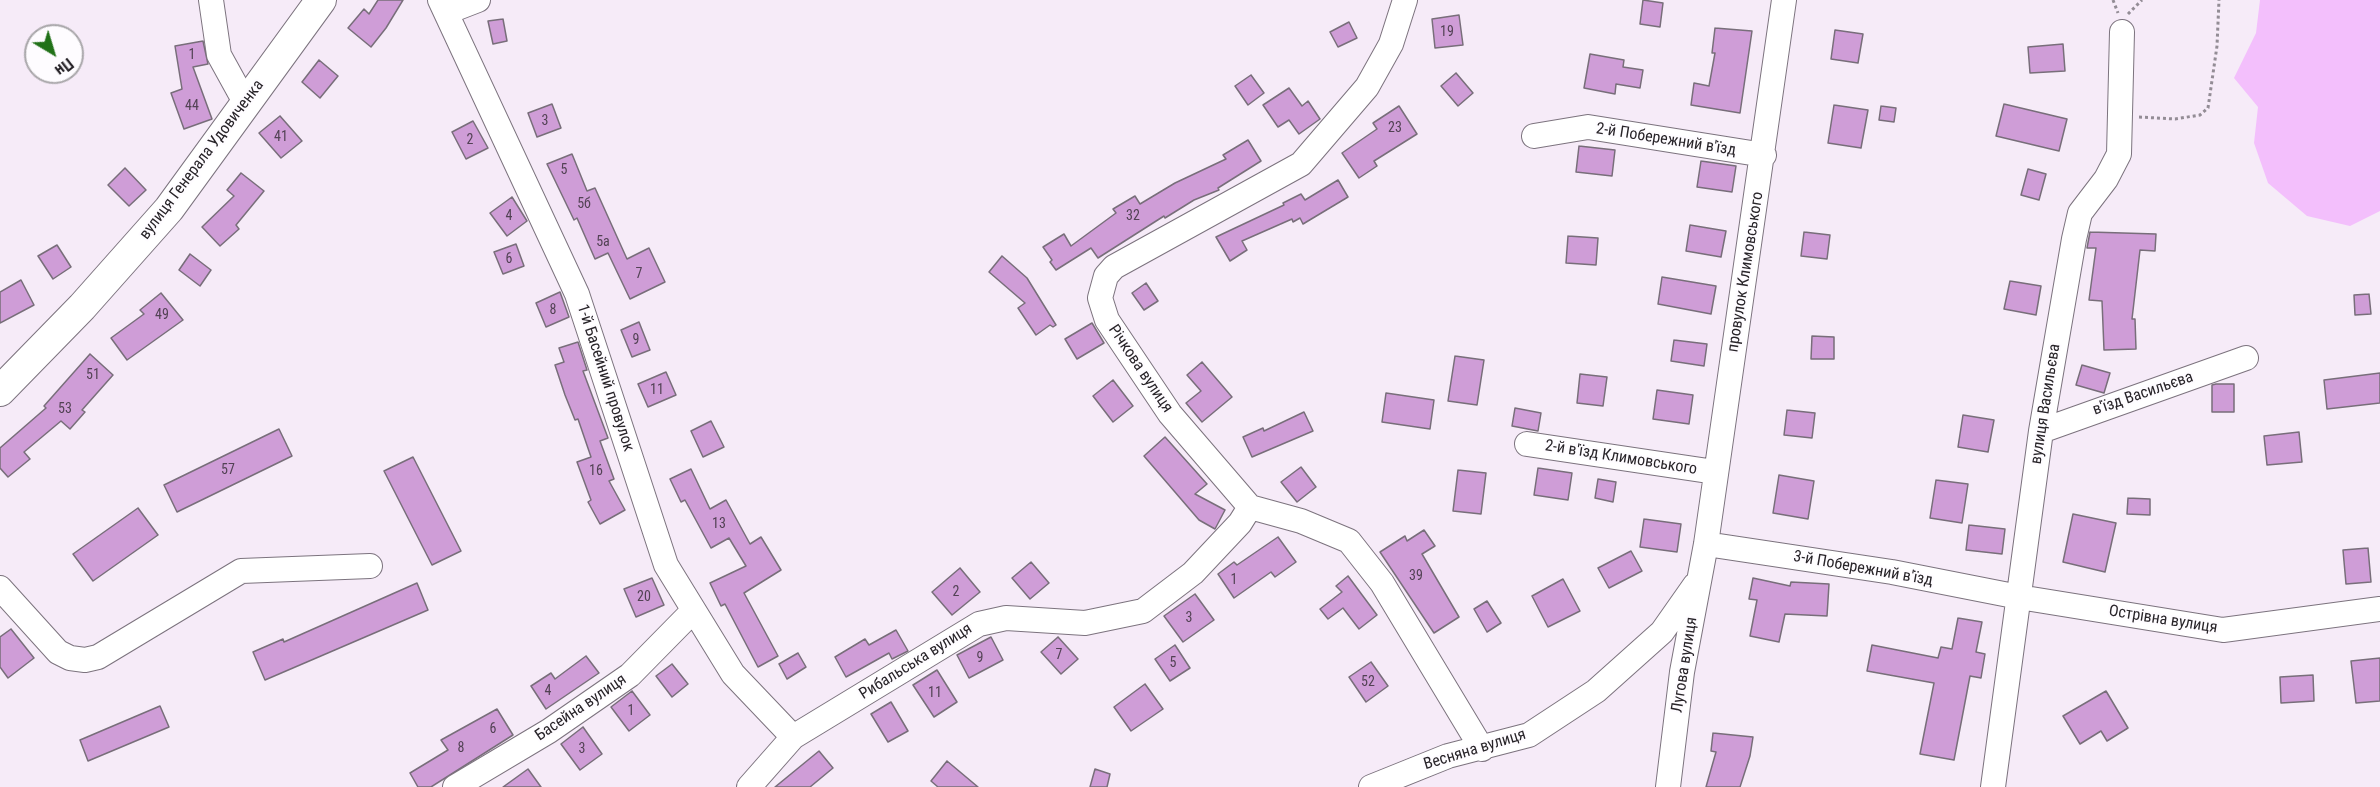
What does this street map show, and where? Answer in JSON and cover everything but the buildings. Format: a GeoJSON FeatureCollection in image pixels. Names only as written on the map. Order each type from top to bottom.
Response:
{"type":"FeatureCollection","features":[{"type":"Feature","properties":{"kind":"main road","name":"вулиця Генерала Удовиченка"},"geometry":{"type":"LineString","coordinates":[[0,391],[82,307],[169,209],[321,0]]}},
{"type":"Feature","properties":{"kind":"street"},"geometry":{"type":"LineString","coordinates":[[211,0],[219,55],[246,104]]}},
{"type":"Feature","properties":{"kind":"street"},"geometry":{"type":"LineString","coordinates":[[443,6],[478,0]]}},
{"type":"Feature","properties":{"kind":"street","name":"Річкова вулиця"},"geometry":{"type":"LineString","coordinates":[[1250,507],[1170,414],[1107,320],[1100,298],[1101,286],[1114,267],[1301,164],[1367,87],[1391,44],[1405,0]]}},
{"type":"Feature","properties":{"kind":"street","name":"провулок Климовського"},"geometry":{"type":"LineString","coordinates":[[1706,544],[1764,156],[1784,0]]}},
{"type":"Feature","properties":{"kind":"street","name":"1-й Басейний провулок"},"geometry":{"type":"LineString","coordinates":[[443,6],[577,294],[666,565],[733,674],[793,737]]}},
{"type":"Feature","properties":{"kind":"street","name":"вулиця Васильєва"},"geometry":{"type":"LineString","coordinates":[[1993,787],[2041,430],[2080,213],[2106,179],[2118,154],[2122,116],[2123,25]]}},
{"type":"Feature","properties":{"kind":"street","name":"2-й Побережний в'їзд"},"geometry":{"type":"LineString","coordinates":[[1534,136],[1588,127],[1764,156]]}},
{"type":"Feature","properties":{"kind":"street","name":"в'їзд Васильєва"},"geometry":{"type":"LineString","coordinates":[[2041,430],[2246,358]]}},
{"type":"Feature","properties":{"kind":"street","name":"2-й в'їзд Климовського"},"geometry":{"type":"LineString","coordinates":[[1527,444],[1715,472]]}},
{"type":"Feature","properties":{"kind":"street"},"geometry":{"type":"LineString","coordinates":[[1250,507],[1301,521],[1349,542],[1382,584],[1482,749]]}},
{"type":"Feature","properties":{"kind":"street","name":"Рибальська вулиця"},"geometry":{"type":"LineString","coordinates":[[749,787],[793,737],[978,624],[1006,618],[1085,623],[1143,611],[1193,573],[1240,523],[1250,507]]}},
{"type":"Feature","properties":{"kind":"street","name":"3-й Побережний в'їзд"},"geometry":{"type":"LineString","coordinates":[[1706,544],[1892,572],[2019,597]]}},
{"type":"Feature","properties":{"kind":"street","name":"Лугова вулиця"},"geometry":{"type":"LineString","coordinates":[[1668,787],[1682,672],[1706,544]]}},
{"type":"Feature","properties":{"kind":"street"},"geometry":{"type":"LineString","coordinates":[[0,588],[58,652],[70,658],[85,660],[98,657],[241,571],[370,566]]}},
{"type":"Feature","properties":{"kind":"street","name":"Весняна вулиця"},"geometry":{"type":"LineString","coordinates":[[1371,787],[1448,756],[1529,735],[1596,691],[1662,632],[1700,578]]}},
{"type":"Feature","properties":{"kind":"street","name":"Острівна вулиця"},"geometry":{"type":"LineString","coordinates":[[2019,597],[2223,630],[2380,609]]}},
{"type":"Feature","properties":{"kind":"street","name":"Басейна вулиця"},"geometry":{"type":"LineString","coordinates":[[455,787],[549,731],[630,675],[693,611]]}},
{"type":"Feature","properties":{"kind":"path"},"geometry":{"type":"LineString","coordinates":[[2113,0],[2123,25]]}},
{"type":"Feature","properties":{"kind":"path"},"geometry":{"type":"LineString","coordinates":[[2122,116],[2175,119],[2200,115],[2208,108],[2217,46],[2219,0]]}},
{"type":"Feature","properties":{"kind":"shaded area"},"geometry":{"type":"Polygon","coordinates":[[[2260,0],[2380,0],[2380,211],[2350,226],[2307,216],[2268,183],[2254,143],[2258,107],[2234,78],[2256,33],[2260,0]]]}}]}
